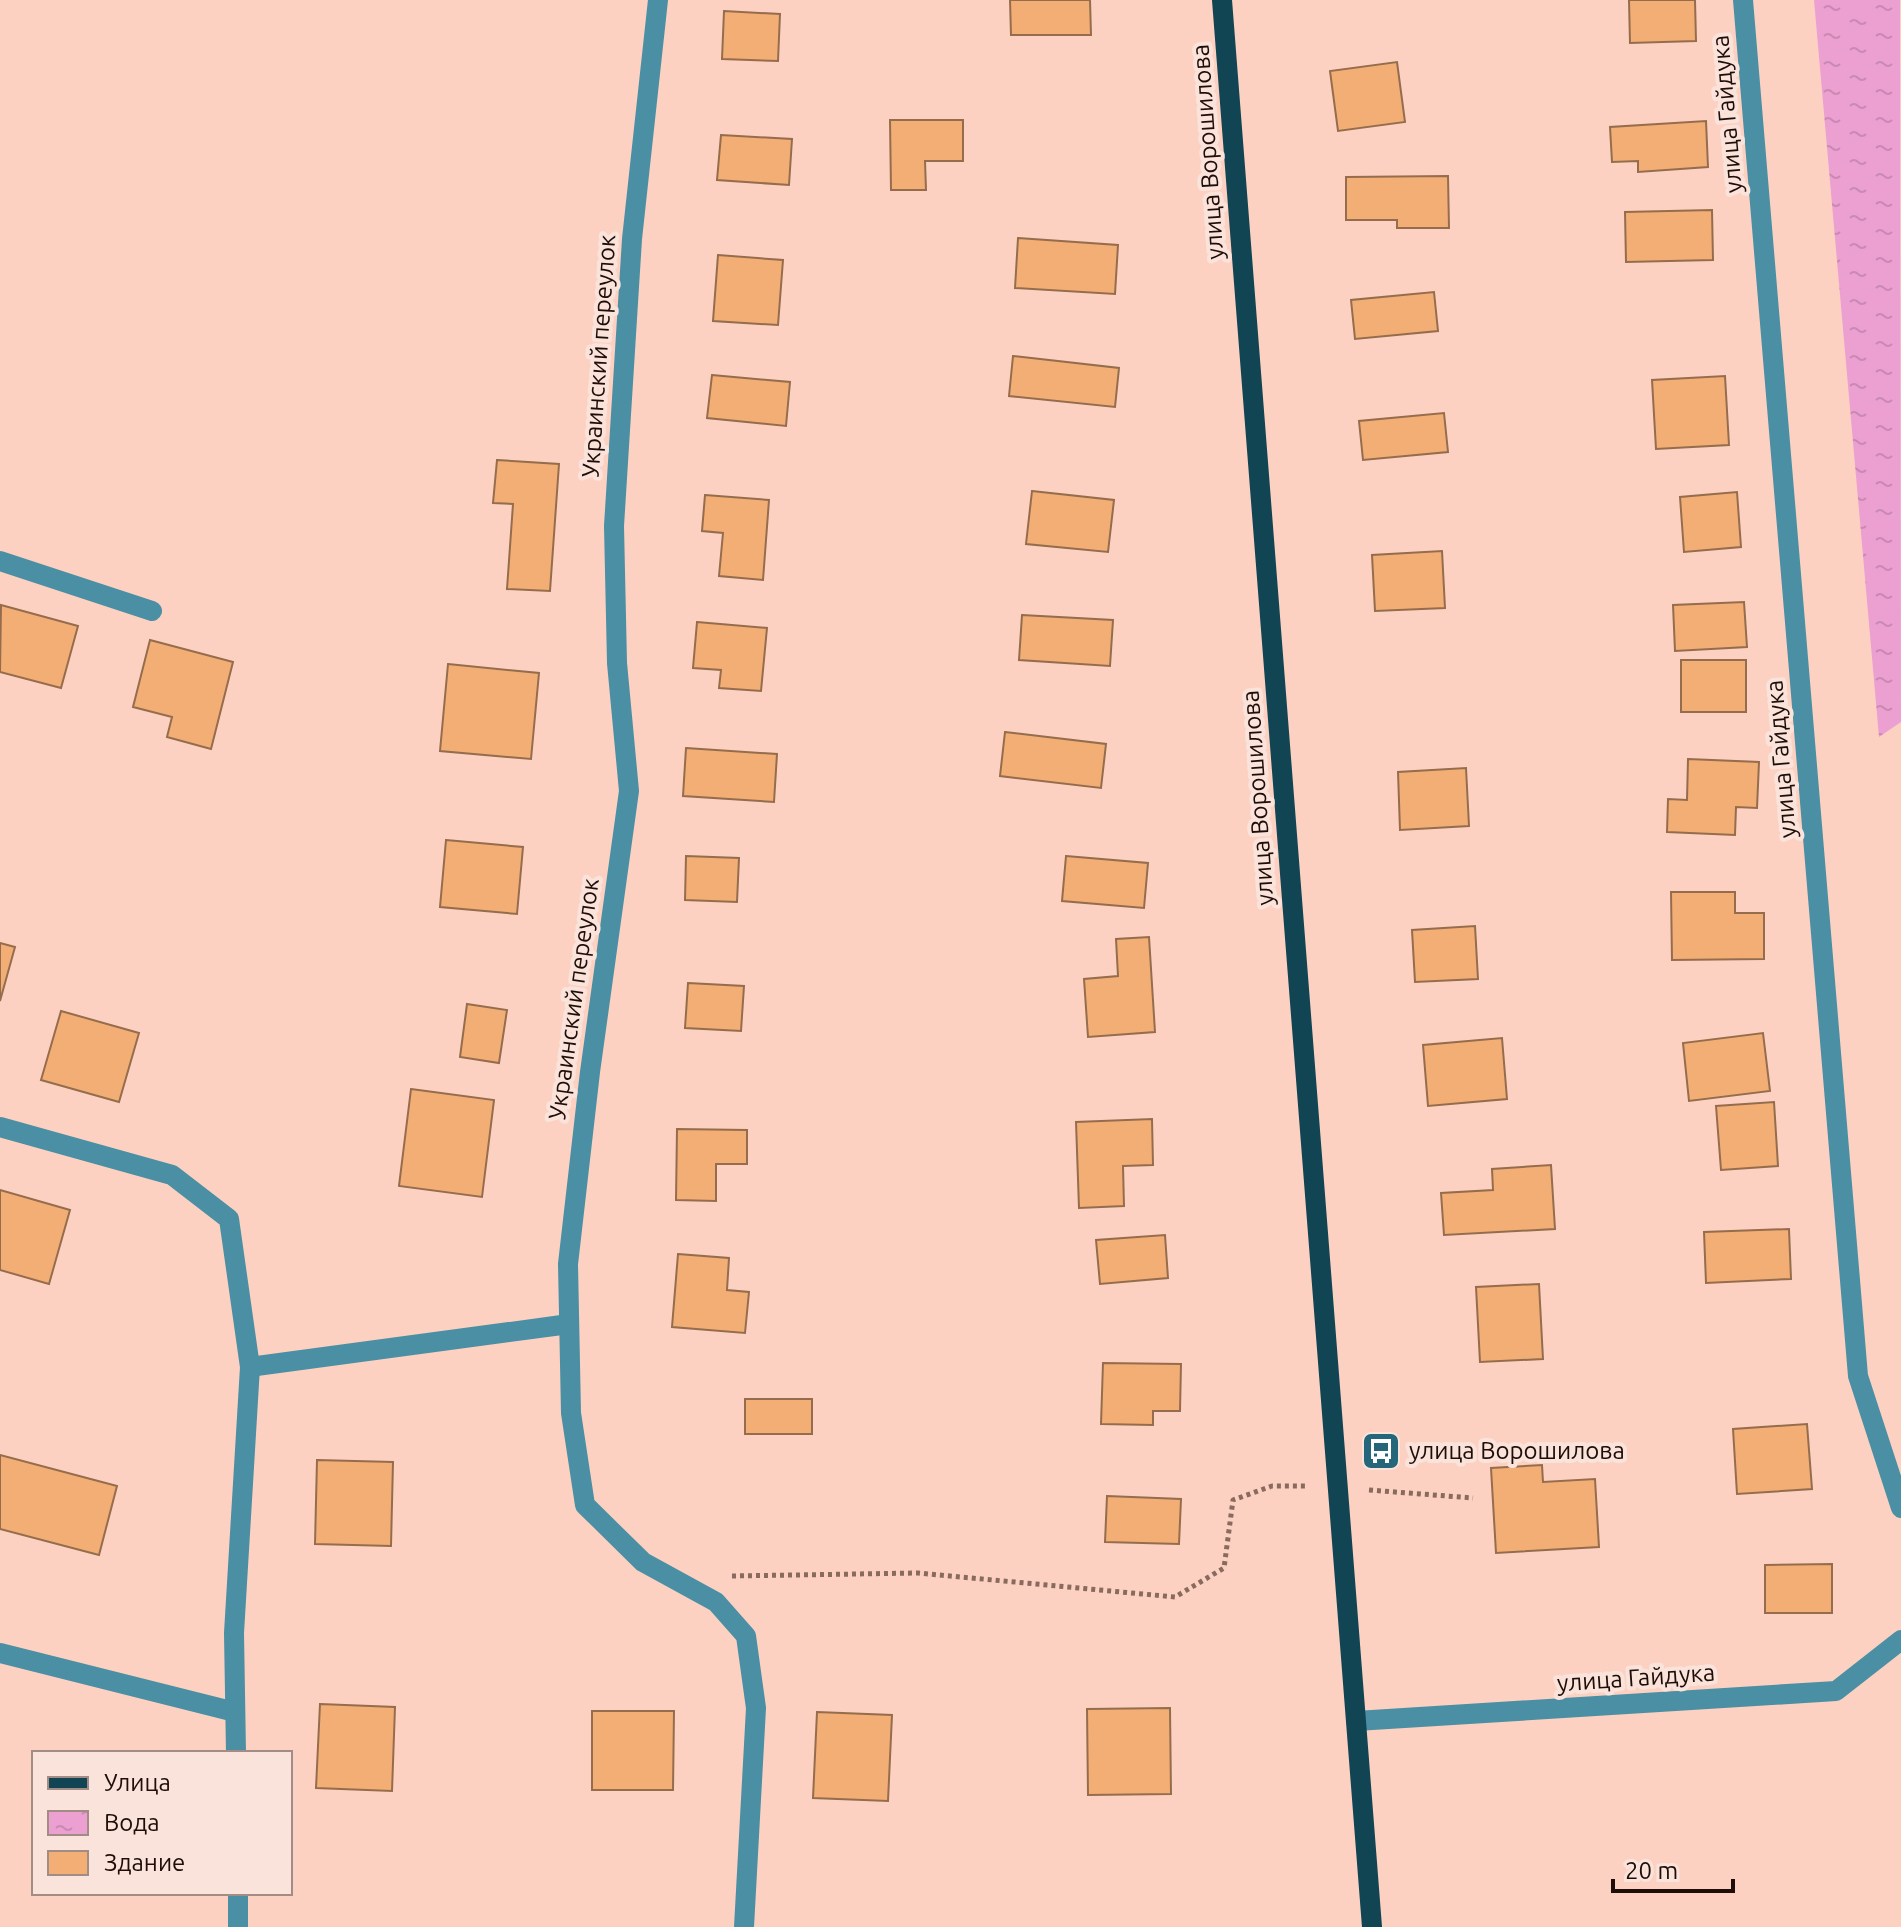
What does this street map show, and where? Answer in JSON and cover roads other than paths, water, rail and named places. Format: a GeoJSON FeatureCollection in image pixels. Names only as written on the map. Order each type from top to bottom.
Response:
{"type":"FeatureCollection","features":[{"type":"Feature","properties":{"kind":"main road","name":"улица Ворошилова"},"geometry":{"type":"LineString","coordinates":[[1222,0],[1372,1927]]}},
{"type":"Feature","properties":{"kind":"street","name":"Украинский переулок"},"geometry":{"type":"LineString","coordinates":[[658,0],[632,239],[614,526],[617,663],[629,791],[569,1249],[571,1413],[585,1505],[643,1562],[716,1602],[746,1636],[756,1708],[744,1927]]}},
{"type":"Feature","properties":{"kind":"street","name":"улица Гайдука"},"geometry":{"type":"LineString","coordinates":[[1743,0],[1858,1376],[1901,1508]]}},
{"type":"Feature","properties":{"kind":"street"},"geometry":{"type":"LineString","coordinates":[[0,561],[152,611]]}},
{"type":"Feature","properties":{"kind":"street"},"geometry":{"type":"LineString","coordinates":[[0,1127],[172,1175],[229,1219],[250,1367],[234,1633],[236,1751]]}},
{"type":"Feature","properties":{"kind":"street"},"geometry":{"type":"LineString","coordinates":[[250,1367],[569,1324]]}},
{"type":"Feature","properties":{"kind":"street","name":"улица Гайдука"},"geometry":{"type":"LineString","coordinates":[[1356,1721],[1836,1691],[1901,1640]]}},
{"type":"Feature","properties":{"kind":"street"},"geometry":{"type":"LineString","coordinates":[[0,1653],[235,1712]]}},
{"type":"Feature","properties":{"kind":"street"},"geometry":{"type":"LineString","coordinates":[[238,1895],[238,1927]]}},
{"type":"Feature","properties":{"kind":"water"},"geometry":{"type":"Polygon","coordinates":[[[1814,0],[1900,0],[1901,722],[1879,737],[1814,0]]]}},
{"type":"Feature","properties":{"kind":"place","name":"улица Ворошилова"},"geometry":{"type":"Point","coordinates":[1381,1451]}}]}
